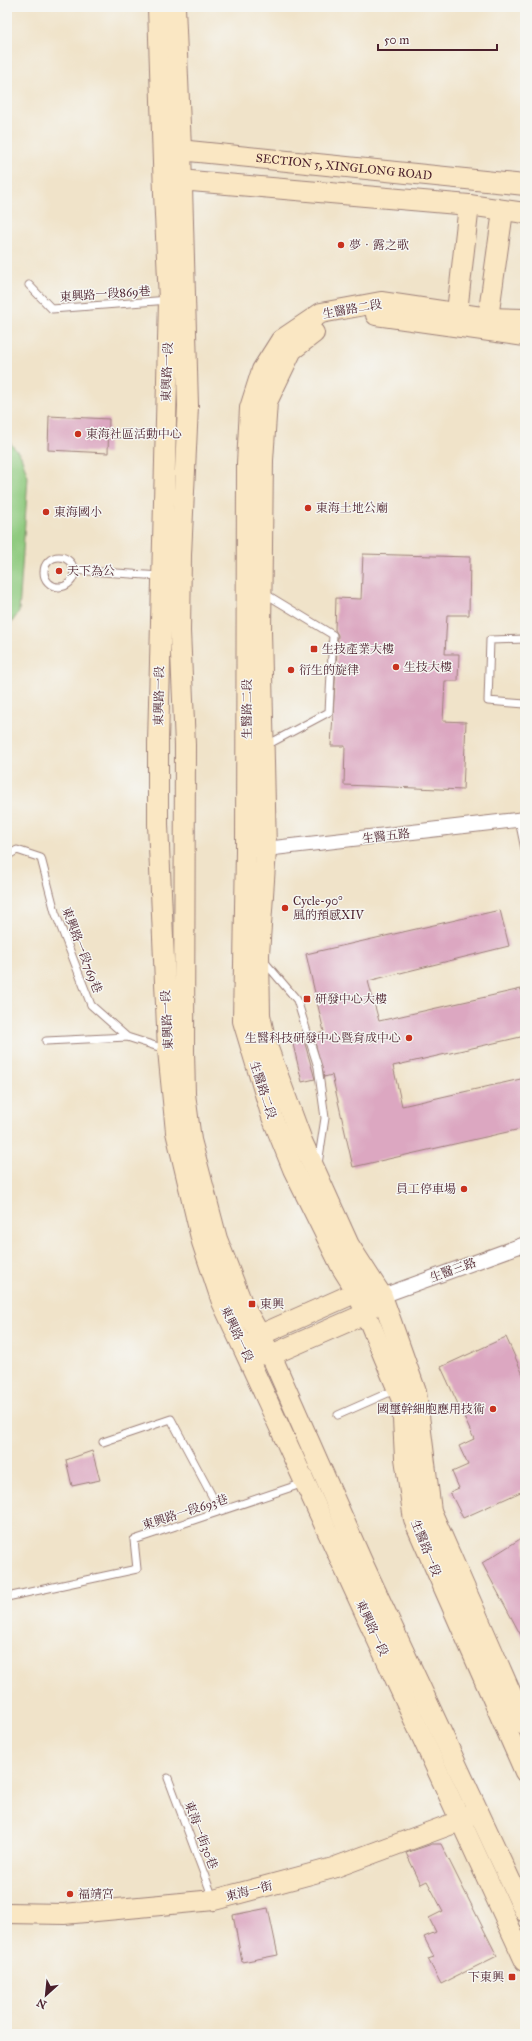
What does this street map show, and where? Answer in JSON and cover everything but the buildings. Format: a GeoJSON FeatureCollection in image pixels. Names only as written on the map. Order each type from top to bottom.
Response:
{"type":"FeatureCollection","features":[{"type":"Feature","properties":{"kind":"street","name":"東興路一段"},"geometry":{"type":"LineString","coordinates":[[158,7],[172,149]]}},
{"type":"Feature","properties":{"kind":"street","name":"東興路一段"},"geometry":{"type":"LineString","coordinates":[[175,7],[172,149],[188,406],[171,577],[158,816],[176,1050],[186,1094],[191,1140],[217,1239],[242,1303],[271,1355],[364,1566],[525,1912]]}},
{"type":"Feature","properties":{"kind":"street","name":"SECTION 5, XINGLONG ROAD"},"geometry":{"type":"LineString","coordinates":[[172,149],[525,185]]}},
{"type":"Feature","properties":{"kind":"street","name":"東興路一段"},"geometry":{"type":"LineString","coordinates":[[173,179],[169,300],[171,577],[180,631],[184,746],[176,1050],[176,1132],[202,1242],[222,1302],[247,1353],[460,1821],[525,1960]]}},
{"type":"Feature","properties":{"kind":"street"},"geometry":{"type":"LineString","coordinates":[[173,179],[469,205],[525,213]]}},
{"type":"Feature","properties":{"kind":"street"},"geometry":{"type":"LineString","coordinates":[[469,205],[458,312],[470,329],[488,318],[503,210]]}},
{"type":"Feature","properties":{"kind":"street","name":"生醫路二段"},"geometry":{"type":"LineString","coordinates":[[365,1314],[357,1292],[342,1268],[293,1168],[272,1117],[243,1021],[246,851],[247,463],[250,408],[262,370],[281,340],[321,313],[381,302],[458,312],[488,318],[525,319]]}},
{"type":"Feature","properties":{"kind":"street","name":"生醫路二段"},"geometry":{"type":"LineString","coordinates":[[382,1296],[349,1245],[316,1174],[302,1141],[266,1043],[260,1015],[258,955],[266,850],[261,591],[262,460],[267,402],[292,350],[326,324],[375,315],[525,336]]}},
{"type":"Feature","properties":{"kind":"street","name":"生醫五路"},"geometry":{"type":"LineString","coordinates":[[246,851],[266,850],[522,820]]}},
{"type":"Feature","properties":{"kind":"street","name":"生醫三路"},"geometry":{"type":"LineString","coordinates":[[382,1296],[525,1244]]}},
{"type":"Feature","properties":{"kind":"street"},"geometry":{"type":"LineString","coordinates":[[247,1353],[260,1335],[357,1292],[382,1296]]}},
{"type":"Feature","properties":{"kind":"street"},"geometry":{"type":"LineString","coordinates":[[247,1353],[271,1355],[365,1314],[382,1296]]}},
{"type":"Feature","properties":{"kind":"street","name":"生醫路一段"},"geometry":{"type":"LineString","coordinates":[[382,1296],[416,1392],[431,1511],[520,1722],[525,1772]]}},
{"type":"Feature","properties":{"kind":"street","name":"生醫路一段"},"geometry":{"type":"LineString","coordinates":[[365,1314],[402,1400],[405,1458],[414,1520],[520,1722]]}},
{"type":"Feature","properties":{"kind":"street","name":"東海一街"},"geometry":{"type":"LineString","coordinates":[[7,1913],[64,1914],[214,1900],[333,1868],[460,1821],[478,1810]]}},
{"type":"Feature","properties":{"kind":"lane","name":"東興路一段869巷"},"geometry":{"type":"LineString","coordinates":[[29,285],[52,309],[169,300]]}},
{"type":"Feature","properties":{"kind":"lane"},"geometry":{"type":"LineString","coordinates":[[61,557],[69,562],[73,570],[71,580],[68,583],[59,586],[46,580],[44,571],[51,559],[61,557]]}},
{"type":"Feature","properties":{"kind":"lane"},"geometry":{"type":"LineString","coordinates":[[73,570],[171,577]]}},
{"type":"Feature","properties":{"kind":"lane"},"geometry":{"type":"LineString","coordinates":[[261,591],[333,635],[329,712],[264,747]]}},
{"type":"Feature","properties":{"kind":"lane"},"geometry":{"type":"LineString","coordinates":[[525,639],[490,640],[488,701],[525,704]]}},
{"type":"Feature","properties":{"kind":"lane"},"geometry":{"type":"LineString","coordinates":[[522,820],[525,849]]}},
{"type":"Feature","properties":{"kind":"lane","name":"東興路一段769巷"},"geometry":{"type":"LineString","coordinates":[[7,856],[17,850],[41,858],[56,912],[91,1005],[127,1037],[176,1050]]}},
{"type":"Feature","properties":{"kind":"lane"},"geometry":{"type":"LineString","coordinates":[[258,955],[296,1000],[318,1067],[325,1118],[316,1174]]}},
{"type":"Feature","properties":{"kind":"lane"},"geometry":{"type":"LineString","coordinates":[[46,1041],[127,1037]]}},
{"type":"Feature","properties":{"kind":"lane"},"geometry":{"type":"LineString","coordinates":[[338,1415],[397,1389]]}},
{"type":"Feature","properties":{"kind":"lane"},"geometry":{"type":"LineString","coordinates":[[103,1442],[171,1419],[220,1511]]}},
{"type":"Feature","properties":{"kind":"lane","name":"東興路一段693巷"},"geometry":{"type":"LineString","coordinates":[[7,1597],[137,1569],[134,1540],[306,1483]]}},
{"type":"Feature","properties":{"kind":"lane","name":"東海一街30巷"},"geometry":{"type":"LineString","coordinates":[[168,1778],[214,1900]]}},
{"type":"Feature","properties":{"kind":"green space"},"geometry":{"type":"Polygon","coordinates":[[[7,439],[21,456],[28,477],[19,612],[7,629],[7,439]]]}},
{"type":"Feature","properties":{"kind":"place","name":"夢．露之歌"},"geometry":{"type":"Point","coordinates":[341,245]}},
{"type":"Feature","properties":{"kind":"place","name":"東海社區活動中心"},"geometry":{"type":"Point","coordinates":[78,434]}},
{"type":"Feature","properties":{"kind":"place","name":"東海土地公廟"},"geometry":{"type":"Point","coordinates":[308,508]}},
{"type":"Feature","properties":{"kind":"place","name":"東海國小"},"geometry":{"type":"Point","coordinates":[46,512]}},
{"type":"Feature","properties":{"kind":"place","name":"天下為公"},"geometry":{"type":"Point","coordinates":[59,571]}},
{"type":"Feature","properties":{"kind":"place","name":"生技產業大樓"},"geometry":{"type":"Point","coordinates":[314,649]}},
{"type":"Feature","properties":{"kind":"place","name":"生技大樓"},"geometry":{"type":"Point","coordinates":[396,667]}},
{"type":"Feature","properties":{"kind":"place","name":"衍生的旋律"},"geometry":{"type":"Point","coordinates":[291,670]}},
{"type":"Feature","properties":{"kind":"place","name":"Cycle-90° 風的預感XIV"},"geometry":{"type":"Point","coordinates":[285,908]}},
{"type":"Feature","properties":{"kind":"place","name":"研發中心大樓"},"geometry":{"type":"Point","coordinates":[307,999]}},
{"type":"Feature","properties":{"kind":"place","name":"生醫科技研發中心暨育成中心"},"geometry":{"type":"Point","coordinates":[409,1038]}},
{"type":"Feature","properties":{"kind":"place","name":"員工停車場"},"geometry":{"type":"Point","coordinates":[464,1189]}},
{"type":"Feature","properties":{"kind":"place","name":"東興"},"geometry":{"type":"Point","coordinates":[252,1304]}},
{"type":"Feature","properties":{"kind":"place","name":"國璽幹細胞應用技術"},"geometry":{"type":"Point","coordinates":[493,1409]}},
{"type":"Feature","properties":{"kind":"place","name":"福靖宮"},"geometry":{"type":"Point","coordinates":[70,1894]}},
{"type":"Feature","properties":{"kind":"place","name":"下東興"},"geometry":{"type":"Point","coordinates":[512,1977]}}]}
